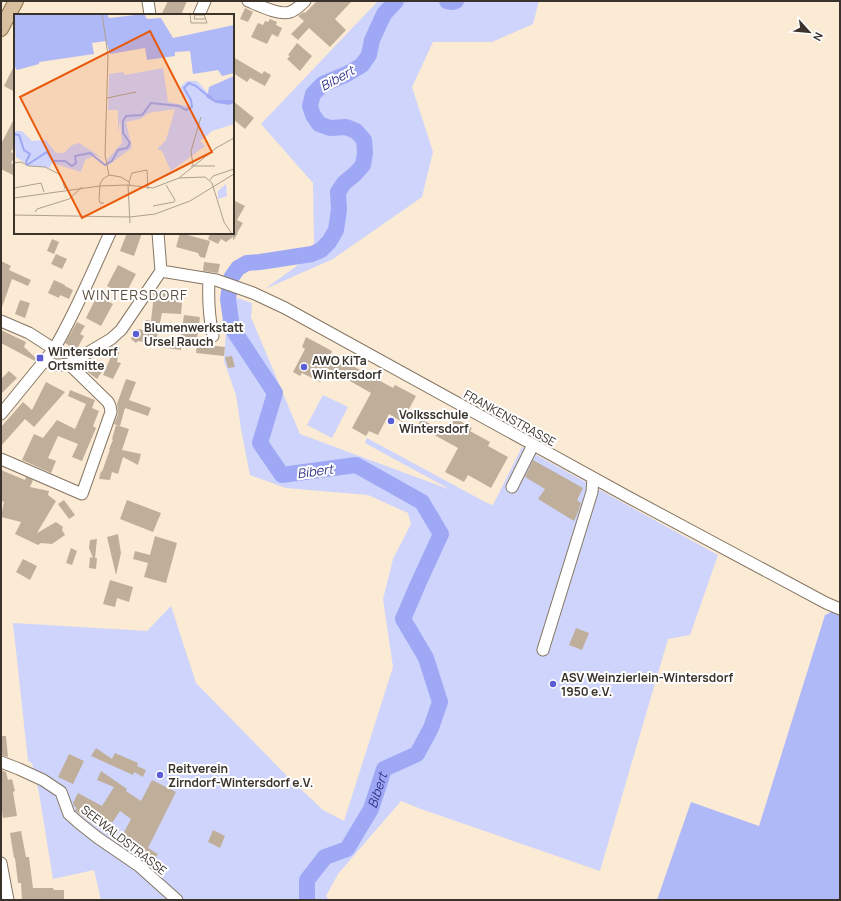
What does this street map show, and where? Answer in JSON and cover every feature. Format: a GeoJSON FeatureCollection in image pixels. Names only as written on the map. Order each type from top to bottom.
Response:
{"type":"FeatureCollection","features":[{"type":"Feature","properties":{"kind":"main road"},"geometry":{"type":"LineString","coordinates":[[1,29],[16,1]]}},
{"type":"Feature","properties":{"kind":"street"},"geometry":{"type":"LineString","coordinates":[[148,1],[150,14]]}},
{"type":"Feature","properties":{"kind":"street"},"geometry":{"type":"LineString","coordinates":[[200,14],[205,1]]}},
{"type":"Feature","properties":{"kind":"street"},"geometry":{"type":"LineString","coordinates":[[248,1],[278,12],[287,13],[297,8],[305,1]]}},
{"type":"Feature","properties":{"kind":"street"},"geometry":{"type":"LineString","coordinates":[[1,414],[54,349],[70,320],[110,234]]}},
{"type":"Feature","properties":{"kind":"street"},"geometry":{"type":"LineString","coordinates":[[44,360],[54,365],[69,364],[111,339],[121,330],[161,271],[158,234]]}},
{"type":"Feature","properties":{"kind":"street","name":"FRANKENSTRASSE"},"geometry":{"type":"LineString","coordinates":[[161,271],[212,280],[248,291],[285,308],[593,478],[826,603],[840,609]]}},
{"type":"Feature","properties":{"kind":"street"},"geometry":{"type":"LineString","coordinates":[[212,280],[208,296],[213,336]]}},
{"type":"Feature","properties":{"kind":"street"},"geometry":{"type":"LineString","coordinates":[[1,321],[29,333],[54,349]]}},
{"type":"Feature","properties":{"kind":"street"},"geometry":{"type":"LineString","coordinates":[[1,460],[82,494],[110,412],[110,406],[108,402],[69,364]]}},
{"type":"Feature","properties":{"kind":"street"},"geometry":{"type":"LineString","coordinates":[[512,487],[533,445]]}},
{"type":"Feature","properties":{"kind":"street"},"geometry":{"type":"LineString","coordinates":[[543,650],[592,492],[593,478]]}},
{"type":"Feature","properties":{"kind":"street","name":"SEEWALDSTRASSE"},"geometry":{"type":"LineString","coordinates":[[1,762],[43,780],[61,792],[69,814],[78,823],[139,866],[177,900]]}},
{"type":"Feature","properties":{"kind":"street"},"geometry":{"type":"LineString","coordinates":[[1,863],[8,900]]}},
{"type":"Feature","properties":{"kind":"shaded area"},"geometry":{"type":"Polygon","coordinates":[[[378,1],[539,1],[533,24],[492,42],[433,42],[412,87],[433,152],[422,197],[333,259],[265,289],[313,254],[313,183],[261,124],[378,1]]]}},
{"type":"Feature","properties":{"kind":"shaded area"},"geometry":{"type":"Polygon","coordinates":[[[222,293],[252,303],[251,317],[300,434],[451,490],[365,443],[367,438],[493,505],[522,447],[718,555],[690,635],[668,639],[600,871],[401,801],[338,874],[326,896],[329,900],[101,900],[94,870],[53,879],[39,793],[32,763],[28,761],[13,623],[147,631],[171,606],[196,683],[285,774],[323,810],[344,821],[393,667],[383,599],[393,559],[411,524],[408,513],[368,495],[286,488],[250,475],[236,395],[224,361],[226,329],[222,293]]]}},
{"type":"Feature","properties":{"kind":"shaded area"},"geometry":{"type":"Polygon","coordinates":[[[323,395],[348,407],[332,438],[307,425],[323,395]]]}},
{"type":"Feature","properties":{"kind":"shaded area"},"geometry":{"type":"Polygon","coordinates":[[[840,608],[840,900],[657,900],[691,802],[759,826],[825,615],[840,608]]]}},
{"type":"Feature","properties":{"kind":"building"},"geometry":{"type":"Polygon","coordinates":[[[168,1],[187,1],[181,14],[162,14],[168,1]]]}},
{"type":"Feature","properties":{"kind":"building"},"geometry":{"type":"Polygon","coordinates":[[[317,1],[352,1],[335,19],[346,30],[330,47],[309,28],[298,40],[291,34],[304,21],[298,16],[304,12],[305,13],[317,1]]]}},
{"type":"Feature","properties":{"kind":"building"},"geometry":{"type":"Polygon","coordinates":[[[245,8],[253,12],[248,22],[240,19],[245,8]]]}},
{"type":"Feature","properties":{"kind":"building"},"geometry":{"type":"Polygon","coordinates":[[[270,19],[277,22],[276,25],[282,28],[278,37],[272,34],[267,44],[251,37],[258,23],[263,25],[265,21],[268,22],[270,19]]]}},
{"type":"Feature","properties":{"kind":"building"},"geometry":{"type":"Polygon","coordinates":[[[297,43],[312,56],[300,71],[287,59],[290,56],[288,55],[297,43]]]}},
{"type":"Feature","properties":{"kind":"building"},"geometry":{"type":"Polygon","coordinates":[[[234,58],[262,74],[264,71],[271,75],[265,86],[250,78],[247,82],[234,74],[234,58]]]}},
{"type":"Feature","properties":{"kind":"building"},"geometry":{"type":"Polygon","coordinates":[[[14,66],[14,91],[4,86],[14,66]]]}},
{"type":"Feature","properties":{"kind":"building"},"geometry":{"type":"Polygon","coordinates":[[[234,102],[254,118],[245,129],[234,120],[234,102]]]}},
{"type":"Feature","properties":{"kind":"building"},"geometry":{"type":"Polygon","coordinates":[[[14,119],[14,147],[11,152],[14,154],[14,158],[11,163],[14,164],[14,176],[1,169],[1,144],[14,119]]]}},
{"type":"Feature","properties":{"kind":"building"},"geometry":{"type":"Polygon","coordinates":[[[234,200],[245,206],[237,220],[243,223],[233,241],[233,237],[226,242],[221,239],[218,244],[208,239],[210,234],[234,234],[234,200]]]}},
{"type":"Feature","properties":{"kind":"building"},"geometry":{"type":"Polygon","coordinates":[[[127,234],[142,234],[134,256],[120,251],[127,234]]]}},
{"type":"Feature","properties":{"kind":"building"},"geometry":{"type":"Polygon","coordinates":[[[180,234],[210,241],[205,258],[200,257],[198,253],[176,247],[180,234]]]}},
{"type":"Feature","properties":{"kind":"building"},"geometry":{"type":"Polygon","coordinates":[[[52,239],[59,242],[54,254],[47,251],[52,239]]]}},
{"type":"Feature","properties":{"kind":"building"},"geometry":{"type":"Polygon","coordinates":[[[56,254],[67,259],[62,269],[51,264],[56,254]]]}},
{"type":"Feature","properties":{"kind":"building"},"geometry":{"type":"Polygon","coordinates":[[[1,261],[11,266],[9,270],[31,280],[28,286],[12,279],[2,307],[1,307],[1,261]]]}},
{"type":"Feature","properties":{"kind":"building"},"geometry":{"type":"Polygon","coordinates":[[[204,262],[220,264],[218,273],[203,271],[204,262]]]}},
{"type":"Feature","properties":{"kind":"building"},"geometry":{"type":"Polygon","coordinates":[[[118,265],[136,274],[125,295],[107,286],[118,265]]]}},
{"type":"Feature","properties":{"kind":"building"},"geometry":{"type":"Polygon","coordinates":[[[54,280],[73,290],[69,299],[60,295],[59,298],[48,293],[54,280]]]}},
{"type":"Feature","properties":{"kind":"building"},"geometry":{"type":"Polygon","coordinates":[[[155,292],[176,294],[176,302],[182,303],[181,314],[162,313],[156,341],[145,338],[144,342],[138,341],[136,343],[131,339],[136,329],[143,330],[146,320],[151,321],[155,292]]]}},
{"type":"Feature","properties":{"kind":"building"},"geometry":{"type":"Polygon","coordinates":[[[97,296],[113,304],[101,326],[86,318],[97,296]]]}},
{"type":"Feature","properties":{"kind":"building"},"geometry":{"type":"Polygon","coordinates":[[[20,300],[30,303],[25,318],[15,314],[20,300]]]}},
{"type":"Feature","properties":{"kind":"building"},"geometry":{"type":"Polygon","coordinates":[[[184,315],[200,317],[197,339],[181,336],[184,315]]]}},
{"type":"Feature","properties":{"kind":"building"},"geometry":{"type":"Polygon","coordinates":[[[77,322],[85,326],[80,334],[84,336],[76,351],[69,348],[70,346],[65,343],[77,322]]]}},
{"type":"Feature","properties":{"kind":"building"},"geometry":{"type":"Polygon","coordinates":[[[1,330],[26,342],[24,347],[37,359],[35,361],[1,343],[1,330]]]}},
{"type":"Feature","properties":{"kind":"building"},"geometry":{"type":"Polygon","coordinates":[[[306,337],[332,351],[331,354],[393,388],[395,385],[416,396],[402,422],[389,414],[378,435],[369,431],[366,436],[352,428],[371,393],[327,368],[320,382],[302,373],[300,376],[293,372],[305,349],[302,347],[306,337]]]}},
{"type":"Feature","properties":{"kind":"building"},"geometry":{"type":"Polygon","coordinates":[[[160,339],[182,341],[181,350],[159,347],[160,339]]]}},
{"type":"Feature","properties":{"kind":"building"},"geometry":{"type":"Polygon","coordinates":[[[197,344],[225,347],[224,356],[196,353],[197,344]]]}},
{"type":"Feature","properties":{"kind":"building"},"geometry":{"type":"Polygon","coordinates":[[[113,346],[120,347],[117,362],[121,363],[113,379],[103,375],[110,359],[109,348],[113,346]]]}},
{"type":"Feature","properties":{"kind":"building"},"geometry":{"type":"Polygon","coordinates":[[[232,356],[235,367],[228,368],[225,357],[232,356]]]}},
{"type":"Feature","properties":{"kind":"building"},"geometry":{"type":"Polygon","coordinates":[[[91,361],[103,370],[97,379],[85,370],[91,361]]]}},
{"type":"Feature","properties":{"kind":"building"},"geometry":{"type":"Polygon","coordinates":[[[9,371],[17,378],[1,394],[1,379],[9,371]]]}},
{"type":"Feature","properties":{"kind":"building"},"geometry":{"type":"Polygon","coordinates":[[[126,379],[136,382],[129,400],[151,408],[148,416],[125,408],[120,426],[114,424],[118,414],[117,404],[126,379]]]}},
{"type":"Feature","properties":{"kind":"building"},"geometry":{"type":"Polygon","coordinates":[[[46,382],[65,392],[34,427],[25,419],[1,446],[1,427],[23,402],[32,410],[46,382]]]}},
{"type":"Feature","properties":{"kind":"building"},"geometry":{"type":"Polygon","coordinates":[[[70,390],[95,400],[92,408],[99,411],[93,426],[96,428],[82,461],[72,457],[78,444],[58,436],[48,458],[56,461],[51,473],[22,460],[34,434],[43,438],[57,420],[75,429],[86,404],[68,396],[70,390]]]}},
{"type":"Feature","properties":{"kind":"building"},"geometry":{"type":"Polygon","coordinates":[[[455,418],[472,428],[470,431],[490,442],[488,446],[508,457],[491,488],[468,475],[464,482],[445,472],[458,448],[427,431],[425,434],[416,429],[421,419],[447,433],[455,418]]]}},
{"type":"Feature","properties":{"kind":"building"},"geometry":{"type":"Polygon","coordinates":[[[116,425],[129,429],[122,450],[141,454],[138,465],[123,457],[118,474],[112,472],[110,480],[99,479],[113,440],[116,425]]]}},
{"type":"Feature","properties":{"kind":"building"},"geometry":{"type":"Polygon","coordinates":[[[533,460],[583,488],[577,500],[581,503],[574,521],[538,499],[545,489],[525,477],[533,460]]]}},
{"type":"Feature","properties":{"kind":"building"},"geometry":{"type":"Polygon","coordinates":[[[1,470],[25,480],[26,477],[33,480],[30,487],[49,491],[48,495],[56,501],[37,533],[56,522],[63,527],[62,530],[65,535],[52,544],[41,543],[38,545],[15,534],[21,522],[1,517],[4,502],[1,501],[1,470]]]}},
{"type":"Feature","properties":{"kind":"building"},"geometry":{"type":"Polygon","coordinates":[[[64,500],[75,515],[69,519],[58,504],[64,500]]]}},
{"type":"Feature","properties":{"kind":"building"},"geometry":{"type":"Polygon","coordinates":[[[127,500],[161,513],[153,532],[120,519],[127,500]]]}},
{"type":"Feature","properties":{"kind":"building"},"geometry":{"type":"Polygon","coordinates":[[[118,534],[121,553],[116,575],[107,537],[118,534]]]}},
{"type":"Feature","properties":{"kind":"building"},"geometry":{"type":"Polygon","coordinates":[[[155,536],[177,543],[166,583],[144,577],[148,563],[133,559],[135,551],[150,555],[155,536]]]}},
{"type":"Feature","properties":{"kind":"building"},"geometry":{"type":"Polygon","coordinates":[[[97,539],[95,558],[97,558],[96,569],[89,568],[90,557],[93,558],[89,548],[90,540],[97,539]]]}},
{"type":"Feature","properties":{"kind":"building"},"geometry":{"type":"Polygon","coordinates":[[[71,548],[77,551],[72,565],[66,563],[71,548]]]}},
{"type":"Feature","properties":{"kind":"building"},"geometry":{"type":"Polygon","coordinates":[[[23,559],[37,566],[30,580],[16,572],[23,559]]]}},
{"type":"Feature","properties":{"kind":"building"},"geometry":{"type":"Polygon","coordinates":[[[110,580],[133,587],[129,602],[117,598],[115,607],[103,604],[110,580]]]}},
{"type":"Feature","properties":{"kind":"building"},"geometry":{"type":"Polygon","coordinates":[[[576,628],[589,633],[582,650],[569,645],[576,628]]]}},
{"type":"Feature","properties":{"kind":"building"},"geometry":{"type":"Polygon","coordinates":[[[1,736],[6,736],[8,757],[1,755],[1,736]]]}},
{"type":"Feature","properties":{"kind":"building"},"geometry":{"type":"Polygon","coordinates":[[[96,748],[112,759],[115,753],[138,763],[137,766],[146,770],[143,777],[134,772],[133,775],[91,756],[96,748]]]}},
{"type":"Feature","properties":{"kind":"building"},"geometry":{"type":"Polygon","coordinates":[[[69,754],[84,761],[73,784],[58,777],[69,754]]]}},
{"type":"Feature","properties":{"kind":"building"},"geometry":{"type":"Polygon","coordinates":[[[1,770],[6,772],[8,780],[12,779],[15,791],[13,792],[17,816],[3,818],[1,805],[1,770]]]}},
{"type":"Feature","properties":{"kind":"building"},"geometry":{"type":"Polygon","coordinates":[[[101,771],[141,801],[152,780],[176,792],[148,848],[158,854],[151,865],[138,857],[141,850],[120,840],[131,819],[120,811],[106,832],[91,823],[75,810],[77,808],[73,803],[78,793],[102,806],[114,787],[97,780],[101,771]]]}},
{"type":"Feature","properties":{"kind":"building"},"geometry":{"type":"Polygon","coordinates":[[[213,830],[225,836],[220,848],[208,842],[213,830]]]}},
{"type":"Feature","properties":{"kind":"building"},"geometry":{"type":"Polygon","coordinates":[[[21,831],[26,857],[29,857],[33,888],[53,888],[54,890],[64,890],[64,900],[22,900],[21,883],[18,883],[10,833],[21,831]]]}},
{"type":"Feature","properties":{"kind":"waterway","name":"Bibert"},"geometry":{"type":"LineString","coordinates":[[307,900],[307,880],[325,857],[347,849],[371,809],[384,769],[417,754],[431,728],[440,702],[426,658],[403,619],[441,534],[422,502],[356,465],[282,475],[260,443],[275,393],[232,328],[228,299],[231,278],[238,268],[247,263],[312,254],[321,250],[329,242],[336,230],[339,210],[338,192],[344,183],[363,165],[365,153],[364,140],[356,131],[346,127],[330,128],[319,124],[313,115],[310,106],[313,94],[323,84],[347,74],[362,65],[369,55],[372,40],[384,14],[396,1]]}},
{"type":"Feature","properties":{"kind":"waterway","name":"Bibert"},"geometry":{"type":"LineString","coordinates":[[447,1],[456,1]]}},
{"type":"Feature","properties":{"kind":"place","name":"Blumenwerkstatt Ursel Rauch"},"geometry":{"type":"Point","coordinates":[136,334]}},
{"type":"Feature","properties":{"kind":"place","name":"Wintersdorf Ortsmitte"},"geometry":{"type":"Point","coordinates":[40,358]}},
{"type":"Feature","properties":{"kind":"place","name":"AWO KiTa Wintersdorf"},"geometry":{"type":"Point","coordinates":[304,367]}},
{"type":"Feature","properties":{"kind":"place","name":"Volksschule Wintersdorf"},"geometry":{"type":"Point","coordinates":[391,421]}},
{"type":"Feature","properties":{"kind":"place","name":"ASV Weinzierlein-Wintersdorf 1950 e.V."},"geometry":{"type":"Point","coordinates":[553,684]}},
{"type":"Feature","properties":{"kind":"place","name":"Reitverein Zirndorf-Wintersdorf e.V."},"geometry":{"type":"Point","coordinates":[160,775]}},
{"type":"Feature","properties":{"kind":"district","name":"WINTERSDORF"},"geometry":{"type":"Point","coordinates":[135,294]}}]}
